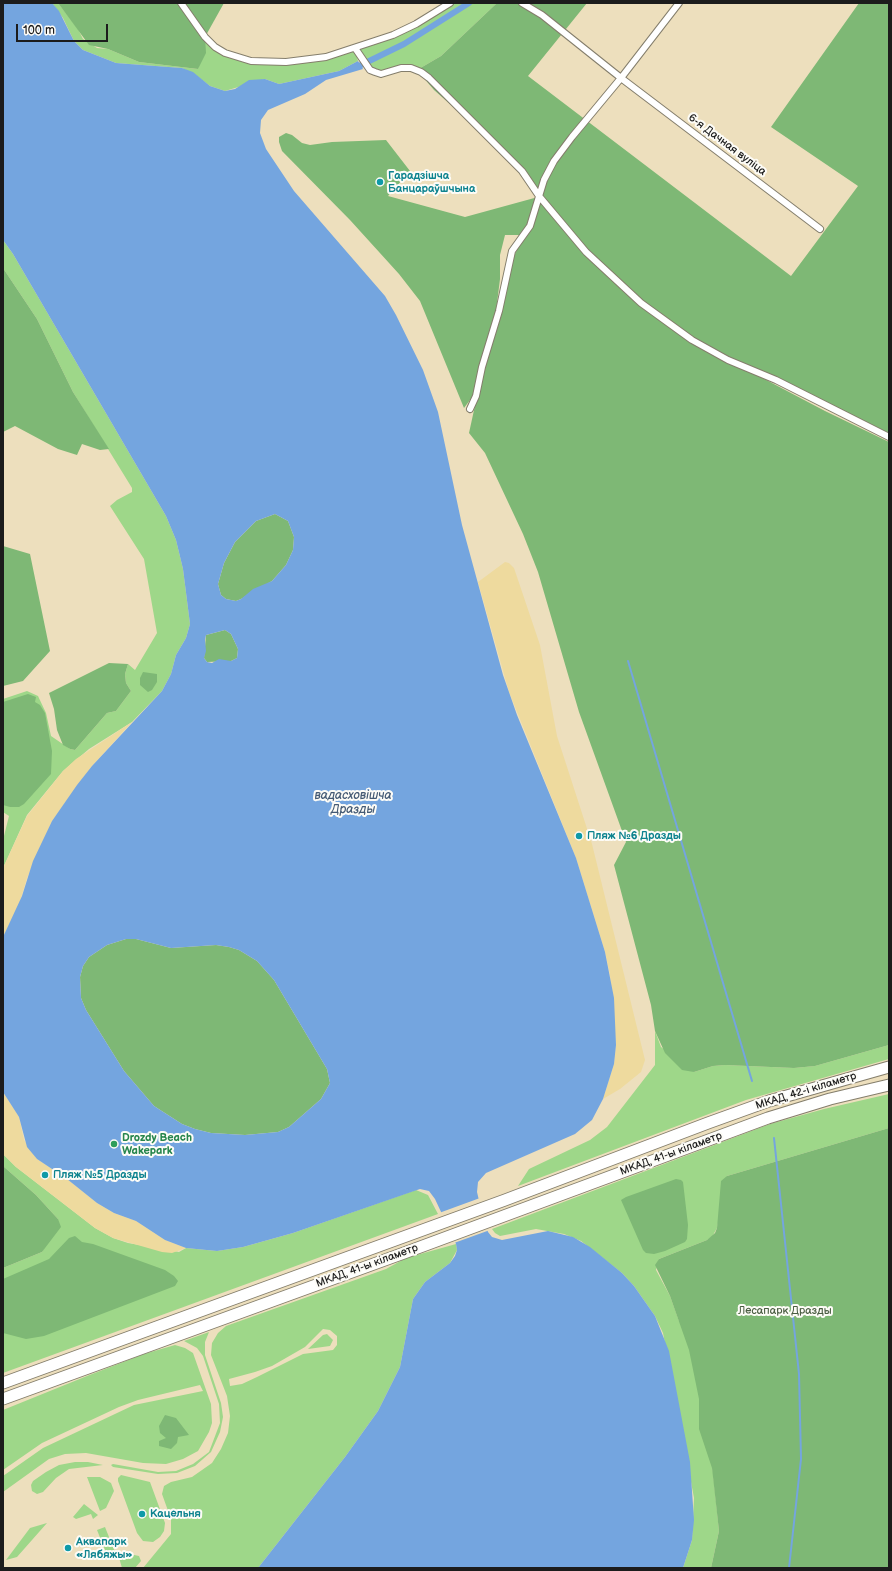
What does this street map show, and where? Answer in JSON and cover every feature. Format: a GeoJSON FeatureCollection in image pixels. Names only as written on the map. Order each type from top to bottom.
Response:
{"type":"FeatureCollection","features":[{"type":"Feature","properties":{"kind":"highway","name":"МКАД, 42-і кіламетр"},"geometry":{"type":"LineString","coordinates":[[723,1117],[769,1101],[889,1067]]}},
{"type":"Feature","properties":{"kind":"highway","name":"МКАД, 42-і кіламетр"},"geometry":{"type":"LineString","coordinates":[[730,1132],[797,1109],[889,1085]]}},
{"type":"Feature","properties":{"kind":"highway","name":"МКАД, 41-ы кіламетр"},"geometry":{"type":"LineString","coordinates":[[3,1383],[425,1230],[723,1117]]}},
{"type":"Feature","properties":{"kind":"highway","name":"МКАД, 41-ы кіламетр"},"geometry":{"type":"LineString","coordinates":[[3,1399],[396,1256],[430,1242],[511,1214],[730,1132]]}},
{"type":"Feature","properties":{"kind":"street"},"geometry":{"type":"LineString","coordinates":[[181,3],[215,47],[238,58],[267,62],[326,58],[357,50],[410,27],[450,3]]}},
{"type":"Feature","properties":{"kind":"street","name":"6-я Дачная вуліца"},"geometry":{"type":"LineString","coordinates":[[522,3],[542,16],[820,229]]}},
{"type":"Feature","properties":{"kind":"street"},"geometry":{"type":"LineString","coordinates":[[470,409],[476,396],[482,367],[499,311],[512,251],[530,226],[544,180],[554,160],[680,3]]}},
{"type":"Feature","properties":{"kind":"street"},"geometry":{"type":"LineString","coordinates":[[357,50],[370,70],[381,74],[400,68],[411,68],[420,72],[522,171],[539,196],[586,252],[641,304],[692,340],[728,360],[776,380],[889,437]]}},
{"type":"Feature","properties":{"kind":"green space"},"geometry":{"type":"Polygon","coordinates":[[[52,3],[58,3],[78,29],[83,39],[97,48],[108,49],[139,62],[198,69],[205,37],[215,47],[238,58],[307,60],[393,35],[450,3],[497,3],[441,56],[417,70],[375,72],[355,49],[358,61],[339,71],[279,84],[265,79],[225,91],[210,86],[197,76],[182,68],[116,63],[83,50],[74,41],[63,18],[52,3]]]}},
{"type":"Feature","properties":{"kind":"green space"},"geometry":{"type":"Polygon","coordinates":[[[58,3],[177,3],[194,22],[183,3],[224,3],[205,37],[206,53],[198,69],[139,62],[108,49],[89,45],[58,3]]]}},
{"type":"Feature","properties":{"kind":"green space"},"geometry":{"type":"Polygon","coordinates":[[[497,3],[587,3],[528,76],[791,276],[858,186],[771,127],[859,3],[889,3],[889,437],[734,363],[825,411],[889,442],[889,1045],[815,1066],[794,1068],[725,1065],[713,1066],[694,1072],[682,1070],[665,1053],[655,1031],[651,1005],[614,865],[626,842],[579,712],[538,572],[523,534],[485,453],[469,433],[483,369],[514,256],[524,235],[505,235],[500,255],[500,279],[496,311],[476,392],[464,408],[420,301],[399,274],[350,220],[282,151],[279,137],[286,133],[292,135],[302,143],[310,145],[332,142],[386,140],[410,171],[388,196],[465,217],[538,197],[500,148],[434,90],[417,70],[441,56],[497,3]]]}},
{"type":"Feature","properties":{"kind":"green space"},"geometry":{"type":"Polygon","coordinates":[[[3,240],[13,254],[166,516],[176,540],[183,569],[190,624],[186,638],[176,655],[171,674],[162,691],[132,722],[89,749],[63,771],[27,815],[3,868],[3,840],[9,816],[3,812],[3,699],[27,691],[38,696],[46,713],[51,736],[70,749],[75,750],[107,713],[116,711],[131,691],[126,683],[125,674],[128,664],[135,670],[157,633],[144,559],[110,506],[117,500],[132,492],[132,488],[73,392],[37,319],[3,268],[3,240]]]}},
{"type":"Feature","properties":{"kind":"green space"},"geometry":{"type":"Polygon","coordinates":[[[3,268],[37,319],[73,392],[109,449],[100,450],[82,444],[77,455],[58,449],[15,426],[3,432],[3,268]]]}},
{"type":"Feature","properties":{"kind":"green space"},"geometry":{"type":"Polygon","coordinates":[[[275,514],[288,521],[294,537],[293,550],[286,565],[272,581],[241,599],[236,601],[226,599],[221,595],[218,584],[224,563],[235,542],[256,521],[275,514]]]}},
{"type":"Feature","properties":{"kind":"green space"},"geometry":{"type":"Polygon","coordinates":[[[3,546],[30,554],[50,651],[23,681],[3,686],[3,546]]]}},
{"type":"Feature","properties":{"kind":"green space"},"geometry":{"type":"Polygon","coordinates":[[[225,630],[231,634],[238,649],[237,658],[231,661],[207,662],[204,658],[206,635],[225,630]]]}},
{"type":"Feature","properties":{"kind":"green space"},"geometry":{"type":"Polygon","coordinates":[[[109,663],[128,664],[125,674],[126,683],[131,691],[116,711],[107,713],[75,750],[70,749],[63,745],[57,730],[54,709],[49,693],[109,663]]]}},
{"type":"Feature","properties":{"kind":"green space"},"geometry":{"type":"Polygon","coordinates":[[[143,672],[157,674],[157,682],[152,690],[148,692],[140,685],[140,678],[143,672]]]}},
{"type":"Feature","properties":{"kind":"green space"},"geometry":{"type":"Polygon","coordinates":[[[28,694],[36,697],[35,702],[40,705],[45,713],[52,751],[51,774],[24,804],[19,807],[10,807],[3,805],[3,702],[28,694]]]}},
{"type":"Feature","properties":{"kind":"green space"},"geometry":{"type":"Polygon","coordinates":[[[126,939],[136,939],[171,948],[216,945],[229,947],[239,950],[257,961],[274,980],[327,1069],[330,1083],[321,1099],[289,1127],[278,1132],[245,1135],[211,1133],[195,1129],[182,1124],[154,1106],[124,1071],[86,1010],[81,998],[80,977],[83,966],[89,957],[107,945],[126,939]]]}},
{"type":"Feature","properties":{"kind":"green space"},"geometry":{"type":"Polygon","coordinates":[[[655,1031],[661,1047],[694,1072],[713,1066],[725,1065],[794,1068],[815,1066],[889,1045],[889,1059],[746,1100],[518,1186],[529,1169],[590,1140],[607,1127],[655,1065],[655,1031]]]}},
{"type":"Feature","properties":{"kind":"green space"},"geometry":{"type":"Polygon","coordinates":[[[889,1094],[889,1128],[727,1176],[717,1228],[712,1237],[659,1259],[656,1270],[670,1296],[679,1321],[697,1318],[719,1531],[711,1568],[683,1568],[692,1540],[694,1498],[663,1333],[655,1316],[634,1286],[622,1273],[581,1241],[564,1234],[536,1229],[500,1236],[492,1229],[770,1124],[824,1109],[889,1094]]]}},
{"type":"Feature","properties":{"kind":"green space","name":"Лесапарк Дразды"},"geometry":{"type":"Polygon","coordinates":[[[889,1128],[889,1568],[711,1568],[719,1531],[712,1468],[699,1429],[699,1399],[689,1350],[670,1296],[655,1265],[659,1259],[707,1240],[715,1233],[717,1228],[721,1181],[727,1176],[889,1128]]]}},
{"type":"Feature","properties":{"kind":"green space"},"geometry":{"type":"Polygon","coordinates":[[[3,1154],[16,1167],[95,1228],[113,1238],[128,1243],[179,1252],[186,1248],[217,1251],[243,1247],[293,1233],[416,1190],[428,1195],[438,1214],[3,1373],[3,1268],[42,1252],[58,1219],[36,1195],[3,1166],[3,1154]]]}},
{"type":"Feature","properties":{"kind":"green space"},"geometry":{"type":"Polygon","coordinates":[[[3,1166],[36,1195],[58,1219],[61,1227],[42,1252],[3,1268],[3,1166]]]}},
{"type":"Feature","properties":{"kind":"green space"},"geometry":{"type":"Polygon","coordinates":[[[676,1179],[683,1182],[688,1225],[687,1239],[685,1242],[665,1251],[654,1254],[646,1253],[643,1250],[621,1200],[676,1179]]]}},
{"type":"Feature","properties":{"kind":"green space"},"geometry":{"type":"Polygon","coordinates":[[[75,1236],[82,1242],[93,1244],[165,1270],[174,1276],[178,1281],[175,1286],[44,1336],[26,1339],[3,1333],[3,1279],[49,1259],[69,1238],[75,1236]]]}},
{"type":"Feature","properties":{"kind":"green space"},"geometry":{"type":"Polygon","coordinates":[[[456,1244],[457,1250],[450,1263],[425,1282],[413,1299],[400,1367],[378,1411],[345,1457],[258,1568],[143,1568],[171,1534],[171,1519],[162,1494],[164,1486],[171,1482],[192,1477],[212,1463],[221,1449],[228,1433],[230,1416],[227,1396],[211,1355],[212,1343],[218,1333],[226,1326],[386,1269],[406,1258],[456,1244]],[[323,1329],[305,1347],[272,1366],[229,1379],[230,1386],[242,1384],[303,1354],[333,1350],[337,1345],[337,1336],[330,1330],[323,1329]]]}},
{"type":"Feature","properties":{"kind":"green space"},"geometry":{"type":"Polygon","coordinates":[[[209,1332],[205,1342],[205,1355],[221,1403],[223,1417],[220,1432],[211,1452],[195,1466],[177,1473],[158,1474],[113,1467],[111,1465],[113,1464],[158,1472],[176,1471],[193,1464],[209,1452],[220,1423],[219,1404],[203,1356],[197,1348],[184,1341],[209,1332]]]}},
{"type":"Feature","properties":{"kind":"green space"},"geometry":{"type":"Polygon","coordinates":[[[327,1334],[333,1340],[330,1346],[308,1349],[323,1335],[327,1334]]]}},
{"type":"Feature","properties":{"kind":"green space"},"geometry":{"type":"Polygon","coordinates":[[[175,1345],[185,1348],[193,1353],[211,1404],[212,1423],[209,1432],[198,1451],[183,1459],[166,1464],[143,1463],[86,1453],[65,1454],[49,1459],[3,1492],[3,1476],[43,1448],[134,1405],[203,1391],[200,1385],[138,1400],[119,1407],[42,1443],[3,1470],[3,1410],[144,1354],[175,1345]]]}},
{"type":"Feature","properties":{"kind":"green space"},"geometry":{"type":"Polygon","coordinates":[[[165,1415],[176,1418],[189,1435],[178,1437],[177,1443],[171,1449],[159,1446],[159,1441],[166,1438],[160,1433],[159,1426],[165,1415]]]}},
{"type":"Feature","properties":{"kind":"green space"},"geometry":{"type":"Polygon","coordinates":[[[75,1462],[88,1462],[103,1465],[69,1469],[56,1478],[43,1492],[37,1494],[32,1491],[31,1485],[33,1481],[46,1472],[59,1465],[75,1462]]]}},
{"type":"Feature","properties":{"kind":"green space"},"geometry":{"type":"Polygon","coordinates":[[[121,1475],[150,1482],[165,1523],[164,1531],[160,1537],[153,1542],[143,1541],[137,1533],[118,1481],[118,1478],[121,1475]]]}},
{"type":"Feature","properties":{"kind":"green space"},"geometry":{"type":"Polygon","coordinates":[[[87,1477],[100,1477],[111,1483],[114,1491],[106,1508],[100,1511],[87,1477]]]}},
{"type":"Feature","properties":{"kind":"green space"},"geometry":{"type":"Polygon","coordinates":[[[84,1504],[98,1515],[93,1519],[91,1514],[76,1519],[73,1517],[84,1504]]]}},
{"type":"Feature","properties":{"kind":"green space"},"geometry":{"type":"Polygon","coordinates":[[[47,1523],[17,1557],[6,1560],[30,1528],[47,1523]]]}},
{"type":"Feature","properties":{"kind":"green space"},"geometry":{"type":"Polygon","coordinates":[[[105,1527],[117,1557],[109,1560],[97,1530],[105,1527]]]}},
{"type":"Feature","properties":{"kind":"green space"},"geometry":{"type":"Polygon","coordinates":[[[120,1552],[139,1556],[141,1561],[135,1568],[122,1568],[118,1554],[120,1552]]]}},
{"type":"Feature","properties":{"kind":"sand","name":"Пляж №6 Дразды"},"geometry":{"type":"Polygon","coordinates":[[[505,562],[509,563],[514,568],[540,645],[557,736],[592,844],[645,1060],[641,1072],[620,1089],[603,1099],[614,1064],[616,1045],[610,975],[605,952],[576,858],[509,692],[478,582],[505,562]]]}},
{"type":"Feature","properties":{"kind":"sand"},"geometry":{"type":"Polygon","coordinates":[[[132,722],[92,766],[52,821],[27,878],[19,905],[3,937],[3,868],[27,816],[63,771],[76,759],[132,722]]]}},
{"type":"Feature","properties":{"kind":"sand","name":"Пляж №5 Дразды"},"geometry":{"type":"Polygon","coordinates":[[[3,1092],[19,1117],[24,1140],[37,1159],[67,1179],[97,1203],[114,1213],[136,1221],[165,1240],[186,1248],[172,1253],[162,1252],[113,1238],[95,1228],[16,1167],[3,1154],[3,1092]]]}},
{"type":"Feature","properties":{"kind":"water","name":"вадасховішча Дразды"},"geometry":{"type":"Polygon","coordinates":[[[3,3],[52,3],[59,11],[74,41],[83,50],[116,63],[182,68],[193,72],[210,86],[225,91],[235,89],[249,80],[265,79],[279,84],[339,71],[358,61],[363,69],[326,80],[305,94],[268,110],[261,120],[260,133],[266,149],[294,191],[385,296],[423,370],[438,412],[462,525],[503,675],[517,715],[576,858],[605,952],[614,998],[616,1045],[614,1064],[603,1099],[592,1120],[575,1134],[486,1173],[478,1182],[477,1192],[488,1232],[492,1237],[502,1240],[548,1231],[573,1237],[590,1247],[622,1273],[634,1286],[655,1316],[669,1351],[690,1462],[694,1520],[692,1540],[683,1568],[258,1568],[345,1457],[378,1411],[400,1367],[413,1299],[425,1282],[450,1263],[455,1256],[457,1250],[456,1244],[435,1199],[429,1191],[420,1189],[293,1233],[243,1247],[217,1251],[186,1248],[165,1240],[136,1221],[114,1213],[97,1203],[67,1179],[37,1159],[27,1147],[19,1117],[3,1092],[3,937],[22,896],[33,861],[52,821],[92,766],[162,691],[171,674],[176,655],[186,638],[190,624],[183,569],[176,540],[166,516],[13,254],[3,240],[3,3]],[[275,514],[256,521],[235,542],[224,563],[218,584],[221,595],[226,599],[236,601],[241,599],[253,589],[272,581],[286,565],[293,550],[294,537],[288,521],[275,514]],[[225,630],[206,635],[206,651],[204,658],[207,662],[212,663],[219,659],[231,661],[237,658],[238,649],[231,634],[225,630]],[[126,939],[107,945],[89,957],[83,966],[80,977],[81,998],[86,1010],[124,1071],[154,1106],[182,1124],[195,1129],[211,1133],[245,1135],[278,1132],[289,1127],[321,1099],[330,1083],[327,1069],[274,980],[257,961],[239,950],[216,945],[171,948],[136,939],[126,939]]]}},
{"type":"Feature","properties":{"kind":"pier"},"geometry":{"type":"Polygon","coordinates":[[[480,1198],[490,1230],[454,1243],[439,1213],[480,1198]]]}},
{"type":"Feature","properties":{"kind":"waterway"},"geometry":{"type":"LineString","coordinates":[[361,65],[404,44],[469,3]]}},
{"type":"Feature","properties":{"kind":"waterway"},"geometry":{"type":"LineString","coordinates":[[628,661],[752,1081]]}},
{"type":"Feature","properties":{"kind":"waterway"},"geometry":{"type":"LineString","coordinates":[[774,1138],[799,1374],[801,1459],[789,1568]]}},
{"type":"Feature","properties":{"kind":"place","name":"Гарадзішча Банцараўшчына"},"geometry":{"type":"Point","coordinates":[380,182]}},
{"type":"Feature","properties":{"kind":"place","name":"Пляж №6 Дразды"},"geometry":{"type":"Point","coordinates":[579,836]}},
{"type":"Feature","properties":{"kind":"place","name":"Drozdy Beach Wakepark"},"geometry":{"type":"Point","coordinates":[114,1144]}},
{"type":"Feature","properties":{"kind":"place","name":"Пляж №5 Дразды"},"geometry":{"type":"Point","coordinates":[45,1175]}},
{"type":"Feature","properties":{"kind":"place","name":"Кацельня"},"geometry":{"type":"Point","coordinates":[142,1514]}},
{"type":"Feature","properties":{"kind":"place","name":"Аквапарк «Лябяжы»"},"geometry":{"type":"Point","coordinates":[68,1548]}}]}
